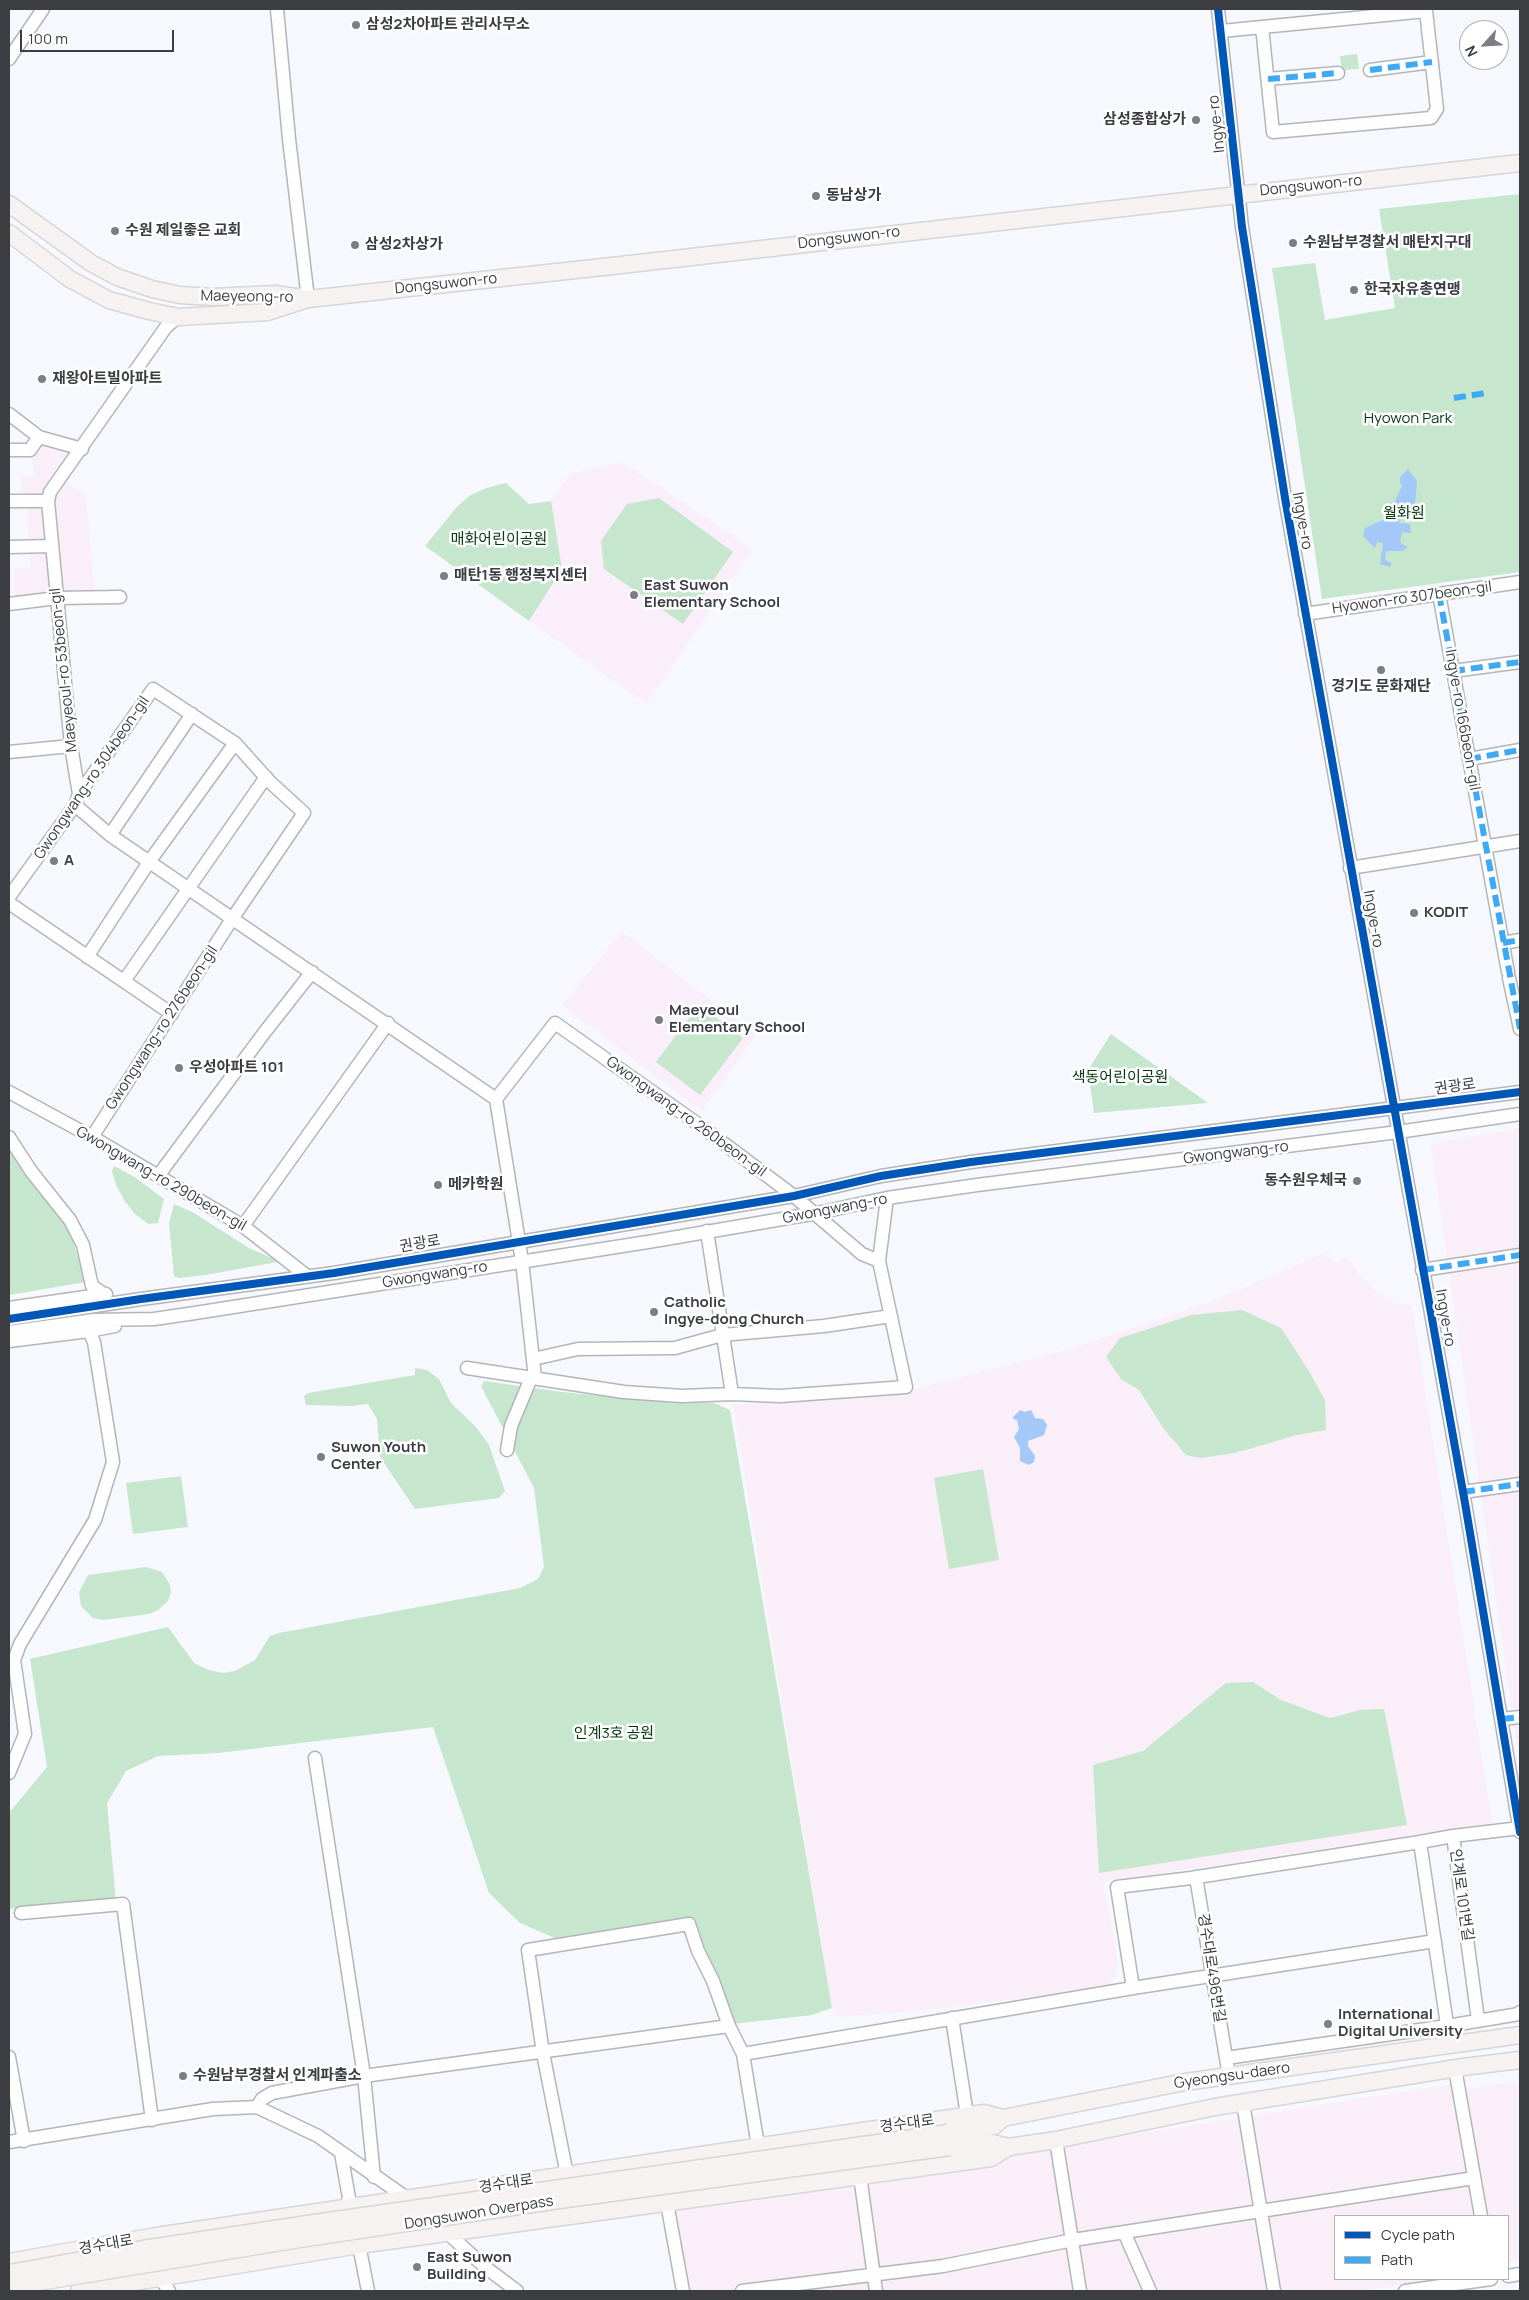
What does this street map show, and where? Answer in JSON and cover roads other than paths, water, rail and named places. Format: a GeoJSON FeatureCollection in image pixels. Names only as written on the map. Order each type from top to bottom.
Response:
{"type":"FeatureCollection","features":[{"type":"Feature","properties":{"kind":"main road","name":"Dongsuwon-ro"},"geometry":{"type":"LineString","coordinates":[[9,233],[70,279],[110,300],[149,312],[178,317],[268,312],[308,299],[1520,163]]}},
{"type":"Feature","properties":{"kind":"main road","name":"Maeyeong-ro"},"geometry":{"type":"LineString","coordinates":[[9,204],[91,262],[116,277],[152,289],[180,295],[213,297],[275,294],[308,299]]}},
{"type":"Feature","properties":{"kind":"main road","name":"Gyeongsu-daero"},"geometry":{"type":"LineString","coordinates":[[949,2140],[994,2126],[1003,2118],[1185,2082],[1520,2035]]}},
{"type":"Feature","properties":{"kind":"main road","name":"Gyeongsu-daero"},"geometry":{"type":"LineString","coordinates":[[949,2140],[992,2143],[1009,2147],[1056,2140],[1243,2102],[1455,2068],[1520,2060]]}},
{"type":"Feature","properties":{"kind":"main road","name":"경수대로"},"geometry":{"type":"LineString","coordinates":[[9,2262],[156,2236],[968,2115],[984,2113],[1003,2118]]}},
{"type":"Feature","properties":{"kind":"main road","name":"Dongsuwon Overpass"},"geometry":{"type":"LineString","coordinates":[[9,2273],[143,2249],[314,2223],[949,2140]]}},
{"type":"Feature","properties":{"kind":"main road","name":"Dongsuwon Overpass"},"geometry":{"type":"LineString","coordinates":[[9,2287],[287,2241],[949,2140]]}},
{"type":"Feature","properties":{"kind":"main road"},"geometry":{"type":"LineString","coordinates":[[79,2291],[165,2285],[359,2245],[991,2158],[1009,2147]]}},
{"type":"Feature","properties":{"kind":"street"},"geometry":{"type":"LineString","coordinates":[[9,59],[43,9]]}},
{"type":"Feature","properties":{"kind":"street","name":"Maeyeong-ro"},"geometry":{"type":"LineString","coordinates":[[278,9],[289,139],[308,299]]}},
{"type":"Feature","properties":{"kind":"street","name":"Ingye-ro"},"geometry":{"type":"LineString","coordinates":[[1218,9],[1222,32],[1238,194],[1284,498],[1463,1492],[1520,1832]]}},
{"type":"Feature","properties":{"kind":"street"},"geometry":{"type":"LineString","coordinates":[[1222,32],[1262,27],[1426,11],[1437,109],[1431,118],[1273,132],[1262,27]]}},
{"type":"Feature","properties":{"kind":"street"},"geometry":{"type":"LineString","coordinates":[[1370,70],[1432,62]]}},
{"type":"Feature","properties":{"kind":"street"},"geometry":{"type":"LineString","coordinates":[[1268,79],[1338,73]]}},
{"type":"Feature","properties":{"kind":"street"},"geometry":{"type":"LineString","coordinates":[[9,501],[48,501],[50,492],[166,327],[178,317]]}},
{"type":"Feature","properties":{"kind":"street"},"geometry":{"type":"LineString","coordinates":[[9,414],[39,437],[82,448]]}},
{"type":"Feature","properties":{"kind":"street"},"geometry":{"type":"LineString","coordinates":[[9,450],[30,450],[39,437]]}},
{"type":"Feature","properties":{"kind":"street","name":"Maeyeoul-ro 53beon-gil"},"geometry":{"type":"LineString","coordinates":[[48,501],[77,800]]}},
{"type":"Feature","properties":{"kind":"street"},"geometry":{"type":"LineString","coordinates":[[9,547],[52,546]]}},
{"type":"Feature","properties":{"kind":"street","name":"Hyowon-ro 307beon-gil"},"geometry":{"type":"LineString","coordinates":[[1305,614],[1520,582]]}},
{"type":"Feature","properties":{"kind":"street","name":"Ingye-ro 166beon-gil"},"geometry":{"type":"LineString","coordinates":[[1439,594],[1520,1029]]}},
{"type":"Feature","properties":{"kind":"street"},"geometry":{"type":"LineString","coordinates":[[9,604],[57,598],[120,597]]}},
{"type":"Feature","properties":{"kind":"street"},"geometry":{"type":"LineString","coordinates":[[1453,671],[1520,662]]}},
{"type":"Feature","properties":{"kind":"street","name":"Gwongwang-ro 304beon-gil"},"geometry":{"type":"LineString","coordinates":[[9,897],[153,689],[235,743]]}},
{"type":"Feature","properties":{"kind":"street"},"geometry":{"type":"LineString","coordinates":[[110,835],[192,714]]}},
{"type":"Feature","properties":{"kind":"street"},"geometry":{"type":"LineString","coordinates":[[87,957],[150,862],[235,743]]}},
{"type":"Feature","properties":{"kind":"street","name":"Gwongwang-ro 276beon-gil"},"geometry":{"type":"LineString","coordinates":[[92,1138],[232,919],[304,813],[266,777],[235,743]]}},
{"type":"Feature","properties":{"kind":"street"},"geometry":{"type":"LineString","coordinates":[[9,752],[71,746]]}},
{"type":"Feature","properties":{"kind":"street"},"geometry":{"type":"LineString","coordinates":[[1469,759],[1520,750]]}},
{"type":"Feature","properties":{"kind":"street"},"geometry":{"type":"LineString","coordinates":[[124,981],[266,777]]}},
{"type":"Feature","properties":{"kind":"street"},"geometry":{"type":"LineString","coordinates":[[77,800],[110,835],[388,1023],[496,1099],[522,1261],[533,1359],[533,1378],[512,1426],[507,1450]]}},
{"type":"Feature","properties":{"kind":"street"},"geometry":{"type":"LineString","coordinates":[[1350,868],[1520,841]]}},
{"type":"Feature","properties":{"kind":"street"},"geometry":{"type":"LineString","coordinates":[[9,903],[172,1014]]}},
{"type":"Feature","properties":{"kind":"street"},"geometry":{"type":"LineString","coordinates":[[1503,943],[1520,940]]}},
{"type":"Feature","properties":{"kind":"street"},"geometry":{"type":"LineString","coordinates":[[158,1176],[264,1033],[312,972]]}},
{"type":"Feature","properties":{"kind":"street","name":"Gwongwang-ro 260beon-gil"},"geometry":{"type":"LineString","coordinates":[[496,1099],[555,1022],[702,1127],[817,1213],[836,1233],[862,1254],[879,1261]]}},
{"type":"Feature","properties":{"kind":"street"},"geometry":{"type":"LineString","coordinates":[[244,1226],[388,1023]]}},
{"type":"Feature","properties":{"kind":"street","name":"Gwongwang-ro 290beon-gil"},"geometry":{"type":"LineString","coordinates":[[9,1092],[244,1226],[307,1276]]}},
{"type":"Feature","properties":{"kind":"street","name":"권광로"},"geometry":{"type":"LineString","coordinates":[[52,1320],[140,1299],[307,1276],[794,1196],[881,1176],[1520,1092]]}},
{"type":"Feature","properties":{"kind":"street","name":"Gwongwang-ro"},"geometry":{"type":"LineString","coordinates":[[9,1340],[89,1331],[152,1318],[707,1231],[817,1213],[887,1198],[977,1184],[1398,1132],[1520,1114]]}},
{"type":"Feature","properties":{"kind":"street"},"geometry":{"type":"LineString","coordinates":[[9,1137],[31,1170],[70,1220],[82,1245],[92,1286],[104,1294]]}},
{"type":"Feature","properties":{"kind":"street"},"geometry":{"type":"LineString","coordinates":[[467,1368],[624,1392],[682,1396],[732,1394],[780,1396],[906,1388],[879,1261],[887,1198]]}},
{"type":"Feature","properties":{"kind":"street"},"geometry":{"type":"LineString","coordinates":[[707,1231],[732,1394]]}},
{"type":"Feature","properties":{"kind":"street"},"geometry":{"type":"LineString","coordinates":[[1422,1270],[1520,1255]]}},
{"type":"Feature","properties":{"kind":"street"},"geometry":{"type":"LineString","coordinates":[[9,1308],[104,1294],[140,1299]]}},
{"type":"Feature","properties":{"kind":"street"},"geometry":{"type":"LineString","coordinates":[[533,1359],[578,1349],[675,1348],[722,1335],[824,1326],[890,1316]]}},
{"type":"Feature","properties":{"kind":"street","name":"Gwongwang-ro"},"geometry":{"type":"LineString","coordinates":[[52,1320],[152,1318]]}},
{"type":"Feature","properties":{"kind":"street"},"geometry":{"type":"LineString","coordinates":[[9,1319],[52,1320]]}},
{"type":"Feature","properties":{"kind":"street"},"geometry":{"type":"LineString","coordinates":[[9,1332],[52,1320]]}},
{"type":"Feature","properties":{"kind":"street"},"geometry":{"type":"LineString","coordinates":[[9,1773],[25,1734],[14,1660],[20,1644],[95,1520],[113,1462],[94,1342],[89,1331]]}},
{"type":"Feature","properties":{"kind":"street"},"geometry":{"type":"LineString","coordinates":[[1463,1492],[1520,1484]]}},
{"type":"Feature","properties":{"kind":"street"},"geometry":{"type":"LineString","coordinates":[[1502,1720],[1520,1717]]}},
{"type":"Feature","properties":{"kind":"street"},"geometry":{"type":"LineString","coordinates":[[315,1758],[364,2076],[374,2177]]}},
{"type":"Feature","properties":{"kind":"street","name":"인계로 101번길"},"geometry":{"type":"LineString","coordinates":[[1478,2020],[1453,1836],[1520,1828]]}},
{"type":"Feature","properties":{"kind":"street"},"geometry":{"type":"LineString","coordinates":[[1133,1988],[1117,1888],[1194,1878],[1453,1836]]}},
{"type":"Feature","properties":{"kind":"street"},"geometry":{"type":"LineString","coordinates":[[1420,1842],[1450,2045]]}},
{"type":"Feature","properties":{"kind":"street","name":"경수대로496번길"},"geometry":{"type":"LineString","coordinates":[[1194,1878],[1213,1976],[1229,2076]]}},
{"type":"Feature","properties":{"kind":"street"},"geometry":{"type":"LineString","coordinates":[[21,1913],[123,1904],[152,2120]]}},
{"type":"Feature","properties":{"kind":"street"},"geometry":{"type":"LineString","coordinates":[[567,2175],[543,2053],[528,1950],[688,1924],[698,1951],[713,1981],[729,2026],[743,2054],[758,2146]]}},
{"type":"Feature","properties":{"kind":"street"},"geometry":{"type":"LineString","coordinates":[[743,2054],[1133,1988],[1435,1941]]}},
{"type":"Feature","properties":{"kind":"street"},"geometry":{"type":"LineString","coordinates":[[1226,2058],[1447,2026],[1519,2014],[1520,2012]]}},
{"type":"Feature","properties":{"kind":"street"},"geometry":{"type":"LineString","coordinates":[[952,2018],[968,2115]]}},
{"type":"Feature","properties":{"kind":"street"},"geometry":{"type":"LineString","coordinates":[[257,2107],[262,2099],[272,2092],[364,2076],[543,2053],[729,2026]]}},
{"type":"Feature","properties":{"kind":"street"},"geometry":{"type":"LineString","coordinates":[[1328,2043],[1330,2062]]}},
{"type":"Feature","properties":{"kind":"street"},"geometry":{"type":"LineString","coordinates":[[9,2057],[24,2141]]}},
{"type":"Feature","properties":{"kind":"street"},"geometry":{"type":"LineString","coordinates":[[1455,2068],[1481,2215]]}},
{"type":"Feature","properties":{"kind":"street"},"geometry":{"type":"LineString","coordinates":[[1243,2102],[1274,2291]]}},
{"type":"Feature","properties":{"kind":"street"},"geometry":{"type":"LineString","coordinates":[[9,2142],[213,2109],[257,2107],[318,2136],[408,2199],[474,2257],[517,2291]]}},
{"type":"Feature","properties":{"kind":"street"},"geometry":{"type":"LineString","coordinates":[[1056,2140],[1080,2291]]}},
{"type":"Feature","properties":{"kind":"street"},"geometry":{"type":"LineString","coordinates":[[341,2153],[349,2198],[348,2204],[343,2209]]}},
{"type":"Feature","properties":{"kind":"street"},"geometry":{"type":"LineString","coordinates":[[860,2176],[876,2291]]}},
{"type":"Feature","properties":{"kind":"street"},"geometry":{"type":"LineString","coordinates":[[742,2291],[943,2266],[1073,2240],[1474,2178]]}},
{"type":"Feature","properties":{"kind":"street"},"geometry":{"type":"LineString","coordinates":[[668,2203],[683,2291]]}},
{"type":"Feature","properties":{"kind":"street"},"geometry":{"type":"LineString","coordinates":[[1124,2232],[1150,2291]]}},
{"type":"Feature","properties":{"kind":"street"},"geometry":{"type":"LineString","coordinates":[[359,2245],[368,2291]]}},
{"type":"Feature","properties":{"kind":"street"},"geometry":{"type":"LineString","coordinates":[[1405,2291],[1485,2280]]}},
{"type":"Feature","properties":{"kind":"water"},"geometry":{"type":"Polygon","coordinates":[[[1408,469],[1417,481],[1415,505],[1401,506],[1399,523],[1410,524],[1411,533],[1402,532],[1400,543],[1408,547],[1402,551],[1386,551],[1385,560],[1392,563],[1390,567],[1380,564],[1383,543],[1377,542],[1375,548],[1363,536],[1365,528],[1385,519],[1387,504],[1394,503],[1402,486],[1400,477],[1408,469]]]}},
{"type":"Feature","properties":{"kind":"water"},"geometry":{"type":"Polygon","coordinates":[[[1020,1410],[1025,1412],[1031,1410],[1035,1418],[1043,1419],[1047,1425],[1044,1435],[1028,1441],[1028,1446],[1035,1456],[1034,1462],[1029,1465],[1020,1461],[1020,1448],[1014,1437],[1019,1429],[1017,1420],[1013,1419],[1013,1417],[1020,1410]]]}},
{"type":"Feature","properties":{"kind":"place","name":"삼성2차아파트 관리사무소"},"geometry":{"type":"Point","coordinates":[356,25]}},
{"type":"Feature","properties":{"kind":"place","name":"삼성종합상가"},"geometry":{"type":"Point","coordinates":[1196,120]}},
{"type":"Feature","properties":{"kind":"place","name":"동남상가"},"geometry":{"type":"Point","coordinates":[816,196]}},
{"type":"Feature","properties":{"kind":"place","name":"수원 제일좋은 교회"},"geometry":{"type":"Point","coordinates":[115,231]}},
{"type":"Feature","properties":{"kind":"place","name":"수원남부경찰서 매탄지구대"},"geometry":{"type":"Point","coordinates":[1293,243]}},
{"type":"Feature","properties":{"kind":"place","name":"삼성2차상가"},"geometry":{"type":"Point","coordinates":[355,245]}},
{"type":"Feature","properties":{"kind":"place","name":"한국자유총연맹"},"geometry":{"type":"Point","coordinates":[1354,290]}},
{"type":"Feature","properties":{"kind":"place","name":"재왕아트빌아파트"},"geometry":{"type":"Point","coordinates":[42,379]}},
{"type":"Feature","properties":{"kind":"place","name":"매탄1동 행정복지센터"},"geometry":{"type":"Point","coordinates":[444,576]}},
{"type":"Feature","properties":{"kind":"place","name":"East Suwon Elementary School"},"geometry":{"type":"Point","coordinates":[634,595]}},
{"type":"Feature","properties":{"kind":"place","name":"경기도 문화재단"},"geometry":{"type":"Point","coordinates":[1381,670]}},
{"type":"Feature","properties":{"kind":"place","name":"A"},"geometry":{"type":"Point","coordinates":[54,861]}},
{"type":"Feature","properties":{"kind":"place","name":"KODIT"},"geometry":{"type":"Point","coordinates":[1414,913]}},
{"type":"Feature","properties":{"kind":"place","name":"Maeyeoul Elementary School"},"geometry":{"type":"Point","coordinates":[659,1020]}},
{"type":"Feature","properties":{"kind":"place","name":"우성아파트 101"},"geometry":{"type":"Point","coordinates":[179,1068]}},
{"type":"Feature","properties":{"kind":"place","name":"동수원우체국"},"geometry":{"type":"Point","coordinates":[1357,1181]}},
{"type":"Feature","properties":{"kind":"place","name":"메카학원"},"geometry":{"type":"Point","coordinates":[438,1185]}},
{"type":"Feature","properties":{"kind":"place","name":"Catholic Ingye-dong Church"},"geometry":{"type":"Point","coordinates":[654,1312]}},
{"type":"Feature","properties":{"kind":"place","name":"Suwon Youth Center"},"geometry":{"type":"Point","coordinates":[321,1457]}},
{"type":"Feature","properties":{"kind":"place","name":"International Digital University"},"geometry":{"type":"Point","coordinates":[1328,2024]}},
{"type":"Feature","properties":{"kind":"place","name":"수원남부경찰서 인계파출소"},"geometry":{"type":"Point","coordinates":[183,2076]}},
{"type":"Feature","properties":{"kind":"place","name":"East Suwon Building"},"geometry":{"type":"Point","coordinates":[417,2267]}},
{"type":"Feature","properties":{"kind":"park label","name":"Hyowon Park"},"geometry":{"type":"Point","coordinates":[1408,419]}},
{"type":"Feature","properties":{"kind":"park label","name":"월화원"},"geometry":{"type":"Point","coordinates":[1404,514]}},
{"type":"Feature","properties":{"kind":"park label","name":"매화어린이공원"},"geometry":{"type":"Point","coordinates":[499,540]}},
{"type":"Feature","properties":{"kind":"park label","name":"색동어린이공원"},"geometry":{"type":"Point","coordinates":[1120,1078]}},
{"type":"Feature","properties":{"kind":"park label","name":"인계3호 공원"},"geometry":{"type":"Point","coordinates":[614,1734]}}]}
